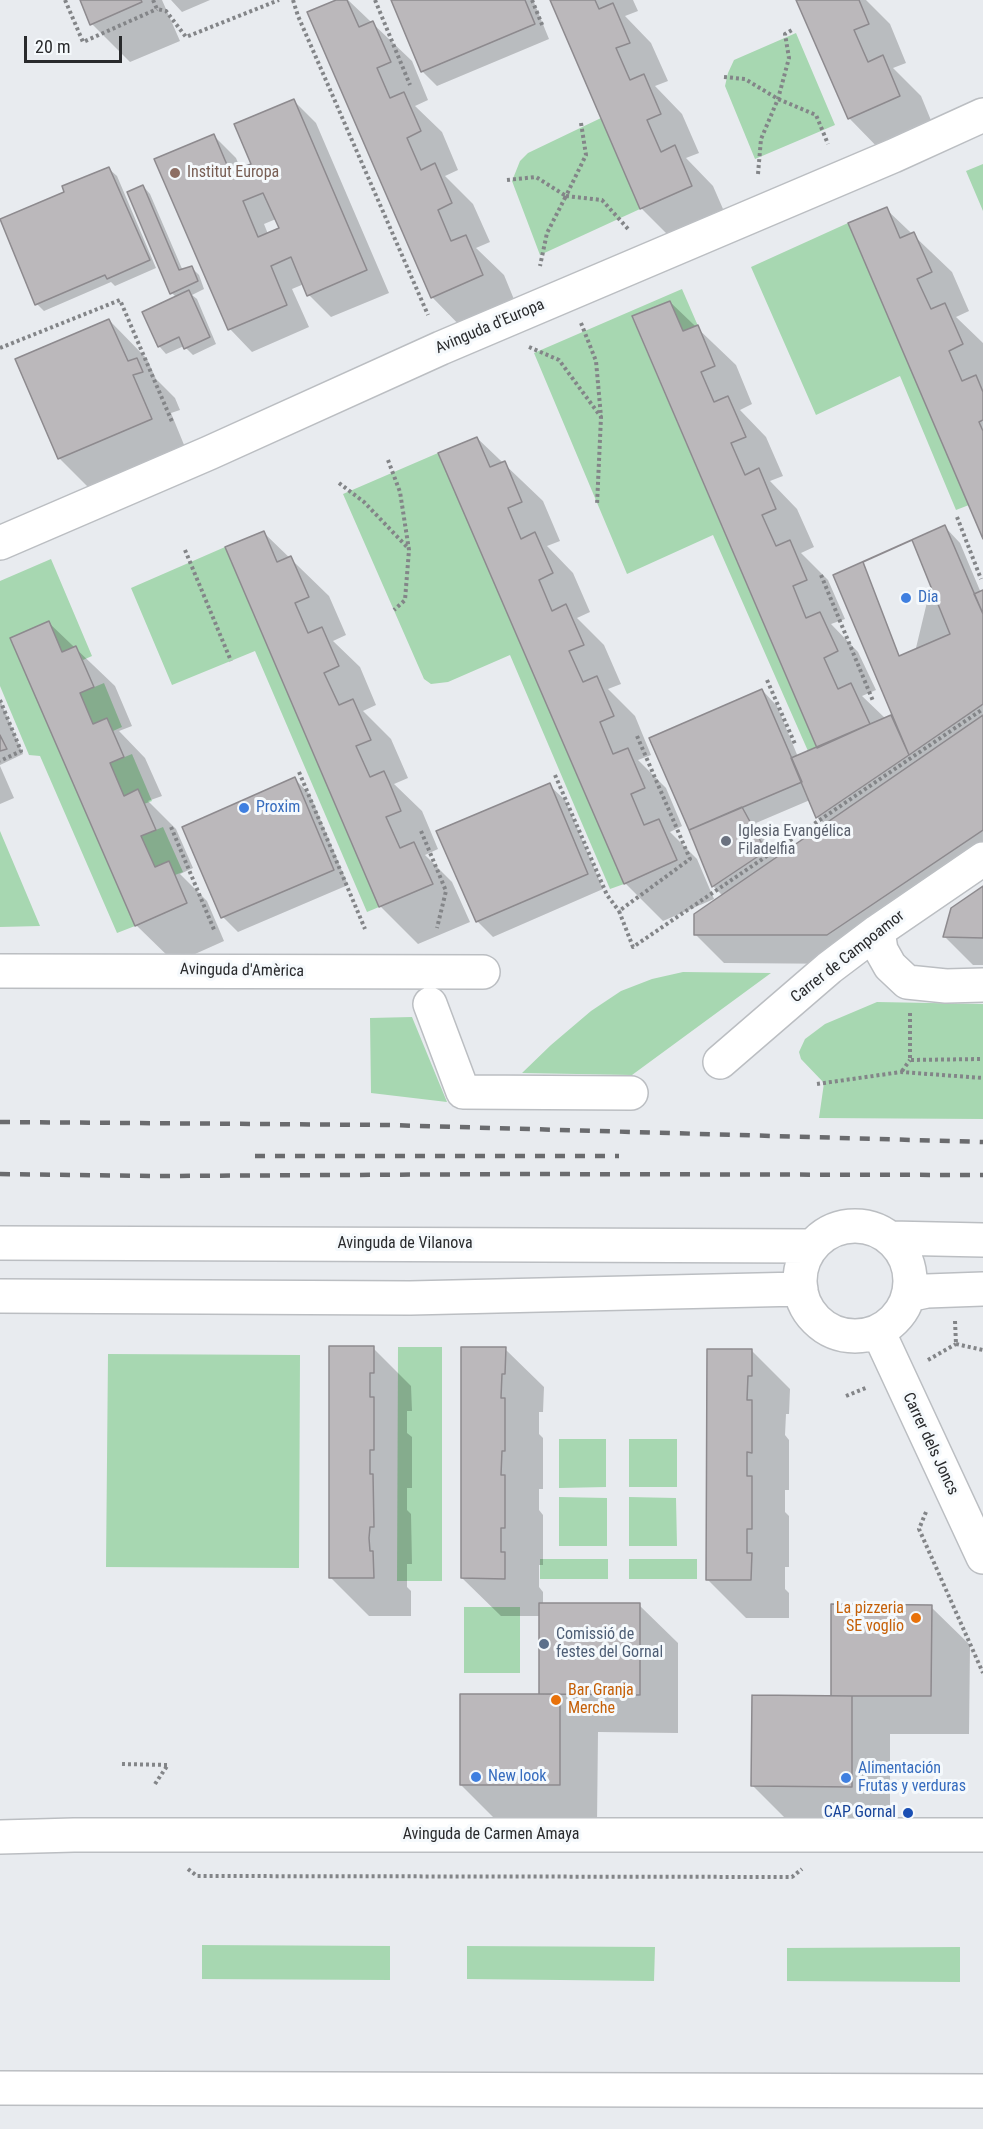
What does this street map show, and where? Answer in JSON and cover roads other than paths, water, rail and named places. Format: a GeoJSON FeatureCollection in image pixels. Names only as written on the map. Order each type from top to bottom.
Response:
{"type":"FeatureCollection","features":[{"type":"Feature","properties":{"kind":"street","name":"Avinguda d'Europa"},"geometry":{"type":"LineString","coordinates":[[0,543],[209,453],[451,344],[893,156],[983,115]]}},
{"type":"Feature","properties":{"kind":"street","name":"Carrer de Campoamor"},"geometry":{"type":"LineString","coordinates":[[720,1062],[829,968],[878,931],[983,859]]}},
{"type":"Feature","properties":{"kind":"street"},"geometry":{"type":"LineString","coordinates":[[878,931],[881,950],[890,966],[907,982],[946,986],[983,985]]}},
{"type":"Feature","properties":{"kind":"street","name":"Avinguda d'Amèrica"},"geometry":{"type":"LineString","coordinates":[[0,970],[483,972]]}},
{"type":"Feature","properties":{"kind":"street"},"geometry":{"type":"LineString","coordinates":[[430,1004],[463,1092],[631,1094]]}},
{"type":"Feature","properties":{"kind":"street"},"geometry":{"type":"LineString","coordinates":[[855,1225],[875,1230],[890,1238],[905,1257],[911,1281],[902,1309],[894,1320],[878,1331],[853,1335],[821,1325],[806,1309],[801,1289],[804,1261],[810,1246],[832,1229],[855,1225]]}},
{"type":"Feature","properties":{"kind":"street"},"geometry":{"type":"LineString","coordinates":[[890,1238],[983,1240]]}},
{"type":"Feature","properties":{"kind":"street","name":"Avinguda de Vilanova"},"geometry":{"type":"LineString","coordinates":[[0,1243],[810,1246]]}},
{"type":"Feature","properties":{"kind":"street"},"geometry":{"type":"LineString","coordinates":[[0,1296],[410,1298],[801,1289]]}},
{"type":"Feature","properties":{"kind":"street"},"geometry":{"type":"LineString","coordinates":[[908,1295],[927,1291],[983,1289]]}},
{"type":"Feature","properties":{"kind":"street","name":"Carrer dels Joncs"},"geometry":{"type":"LineString","coordinates":[[878,1331],[983,1557]]}},
{"type":"Feature","properties":{"kind":"street","name":"Avinguda de Carmen Amaya"},"geometry":{"type":"LineString","coordinates":[[0,1837],[74,1835],[983,1835]]}},
{"type":"Feature","properties":{"kind":"street"},"geometry":{"type":"LineString","coordinates":[[0,2088],[983,2091]]}},
{"type":"Feature","properties":{"kind":"railway"},"geometry":{"type":"LineString","coordinates":[[0,1122],[388,1125],[983,1142]]}},
{"type":"Feature","properties":{"kind":"railway"},"geometry":{"type":"LineString","coordinates":[[255,1156],[619,1156]]}},
{"type":"Feature","properties":{"kind":"railway"},"geometry":{"type":"LineString","coordinates":[[0,1174],[159,1176],[983,1175]]}},
{"type":"Feature","properties":{"kind":"place","name":"Institut Europa"},"geometry":{"type":"Point","coordinates":[175,173]}},
{"type":"Feature","properties":{"kind":"place","name":"Dia"},"geometry":{"type":"Point","coordinates":[906,598]}},
{"type":"Feature","properties":{"kind":"place","name":"Proxim"},"geometry":{"type":"Point","coordinates":[244,808]}},
{"type":"Feature","properties":{"kind":"place","name":"Iglesia Evangélica Filadelfia"},"geometry":{"type":"Point","coordinates":[726,841]}},
{"type":"Feature","properties":{"kind":"place","name":"La pizzeria SE voglio"},"geometry":{"type":"Point","coordinates":[916,1618]}},
{"type":"Feature","properties":{"kind":"place","name":"Comissió de festes del Gornal"},"geometry":{"type":"Point","coordinates":[544,1644]}},
{"type":"Feature","properties":{"kind":"place","name":"Bar Granja Merche"},"geometry":{"type":"Point","coordinates":[556,1700]}},
{"type":"Feature","properties":{"kind":"place","name":"New look"},"geometry":{"type":"Point","coordinates":[476,1777]}},
{"type":"Feature","properties":{"kind":"place","name":"Alimentación Frutas y verduras"},"geometry":{"type":"Point","coordinates":[846,1778]}},
{"type":"Feature","properties":{"kind":"place","name":"CAP Gornal"},"geometry":{"type":"Point","coordinates":[908,1813]}}]}
